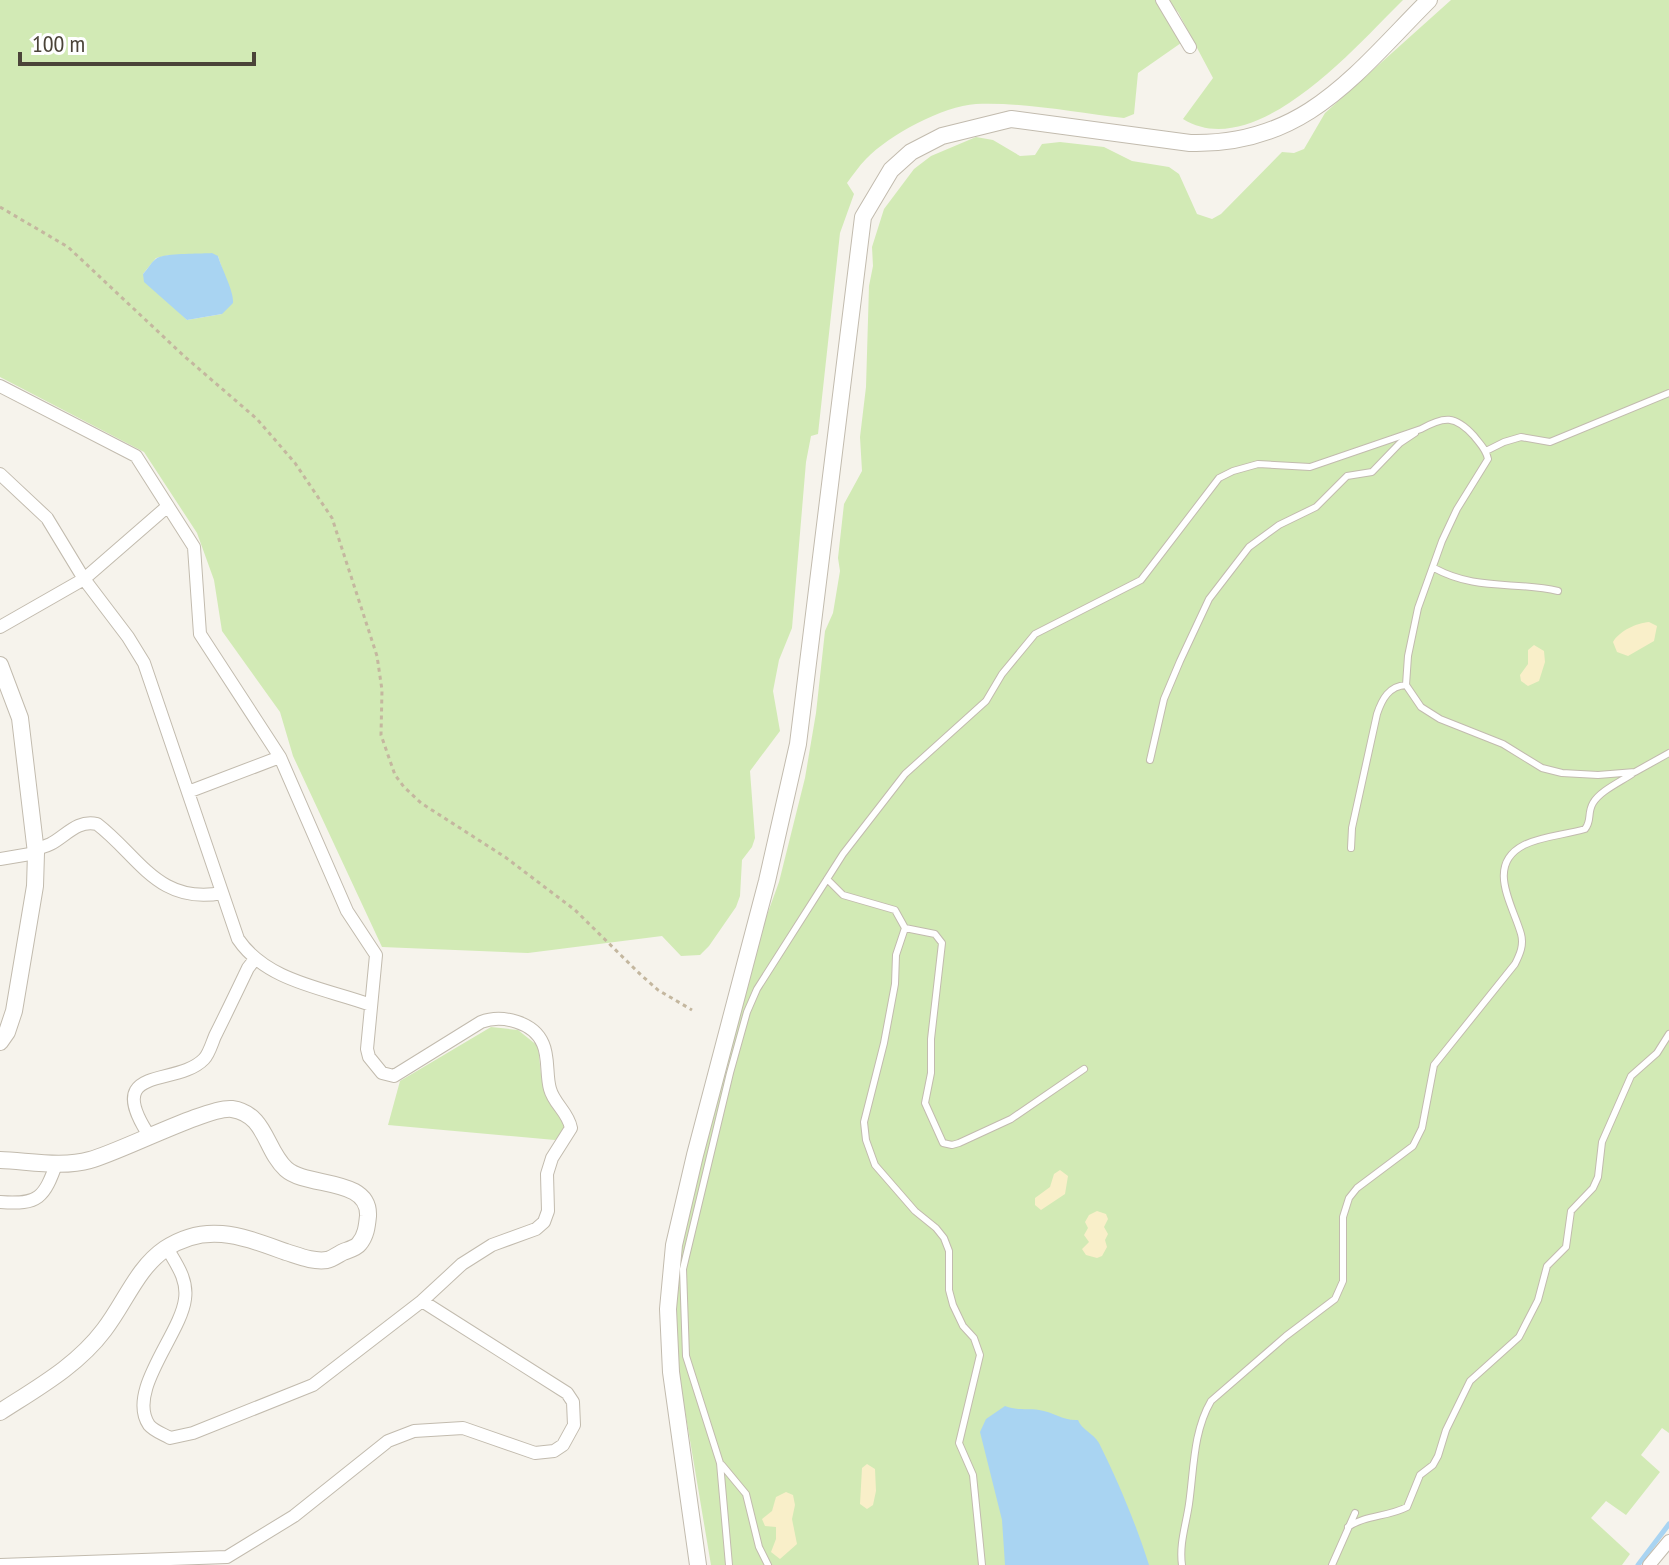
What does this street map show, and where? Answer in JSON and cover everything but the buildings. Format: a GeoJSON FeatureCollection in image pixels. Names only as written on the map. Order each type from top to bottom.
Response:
{"type":"FeatureCollection","features":[{"type":"Feature","properties":{"kind":"street"},"geometry":{"type":"LineString","coordinates":[[1162,0],[1190,47]]}},
{"type":"Feature","properties":{"kind":"street"},"geometry":{"type":"LineString","coordinates":[[698,1565],[671,1372],[668,1309],[674,1245],[767,881],[798,744],[863,217],[891,170],[911,152],[942,136],[1011,119],[1164,140],[1217,144],[1262,135],[1307,114],[1350,81],[1429,0]]}},
{"type":"Feature","properties":{"kind":"street"},"geometry":{"type":"LineString","coordinates":[[0,386],[136,456],[194,547],[200,634],[280,757],[347,911],[376,955],[367,1049],[374,1063],[389,1076],[401,1073],[487,1019],[507,1020],[528,1027],[543,1043],[550,1088],[569,1117],[571,1128],[552,1158],[547,1174],[548,1211],[544,1222],[536,1229],[492,1245],[462,1264],[422,1301],[313,1385],[193,1433],[170,1438],[151,1427],[142,1410],[148,1385],[185,1301],[185,1283],[167,1248]]}},
{"type":"Feature","properties":{"kind":"street"},"geometry":{"type":"LineString","coordinates":[[0,474],[47,518],[84,579],[144,663],[238,939],[255,959],[272,971],[371,1005]]}},
{"type":"Feature","properties":{"kind":"street"},"geometry":{"type":"LineString","coordinates":[[0,627],[84,579],[168,506]]}},
{"type":"Feature","properties":{"kind":"street"},"geometry":{"type":"LineString","coordinates":[[0,665],[20,718],[36,851],[35,886],[14,1011],[0,1042]]}},
{"type":"Feature","properties":{"kind":"street"},"geometry":{"type":"LineString","coordinates":[[188,792],[280,757]]}},
{"type":"Feature","properties":{"kind":"street"},"geometry":{"type":"LineString","coordinates":[[0,859],[54,844],[79,824],[88,822],[97,824],[162,884],[208,895],[222,893]]}},
{"type":"Feature","properties":{"kind":"street"},"geometry":{"type":"LineString","coordinates":[[150,1137],[134,1107],[141,1085],[206,1058],[255,959]]}},
{"type":"Feature","properties":{"kind":"street"},"geometry":{"type":"LineString","coordinates":[[0,1160],[57,1162],[93,1159],[229,1108],[249,1115],[262,1128],[283,1166],[296,1177],[341,1185],[357,1193],[368,1209],[367,1229],[358,1245],[327,1260],[306,1259],[240,1235],[214,1233],[190,1236],[167,1248],[147,1263],[105,1330],[83,1355],[0,1412]]}},
{"type":"Feature","properties":{"kind":"street"},"geometry":{"type":"LineString","coordinates":[[0,1202],[25,1204],[40,1197],[49,1185],[57,1162]]}},
{"type":"Feature","properties":{"kind":"street"},"geometry":{"type":"LineString","coordinates":[[0,1565],[227,1557],[294,1516],[388,1441],[414,1431],[463,1428],[535,1453],[554,1451],[563,1445],[574,1425],[573,1402],[567,1393],[422,1301]]}},
{"type":"Feature","properties":{"kind":"street"},"geometry":{"type":"LineString","coordinates":[[1649,1565],[1669,1541]]}},
{"type":"Feature","properties":{"kind":"lane"},"geometry":{"type":"LineString","coordinates":[[1486,451],[1521,437],[1550,442],[1669,393]]}},
{"type":"Feature","properties":{"kind":"lane"},"geometry":{"type":"LineString","coordinates":[[1150,760],[1164,699],[1180,661],[1209,599],[1249,547],[1279,525],[1316,507],[1347,476],[1372,472],[1400,443],[1436,420],[1448,419],[1465,426],[1486,451],[1488,459],[1457,509],[1442,541],[1418,608],[1408,656],[1406,685],[1421,707],[1440,719],[1503,744],[1542,768],[1562,773],[1598,775],[1635,772]]}},
{"type":"Feature","properties":{"kind":"lane"},"geometry":{"type":"LineString","coordinates":[[729,1565],[720,1463],[686,1356],[683,1269],[730,1073],[747,1012],[757,989],[827,879],[905,774],[986,701],[1002,674],[1035,634],[1141,580],[1219,478],[1258,464],[1310,467],[1421,429]]}},
{"type":"Feature","properties":{"kind":"lane"},"geometry":{"type":"LineString","coordinates":[[1434,568],[1470,583],[1522,585],[1558,591]]}},
{"type":"Feature","properties":{"kind":"lane"},"geometry":{"type":"LineString","coordinates":[[1351,848],[1352,828],[1377,714],[1383,697],[1399,685],[1406,685]]}},
{"type":"Feature","properties":{"kind":"lane"},"geometry":{"type":"LineString","coordinates":[[1182,1565],[1181,1542],[1198,1437],[1206,1410],[1211,1401],[1286,1336],[1335,1299],[1343,1281],[1343,1217],[1349,1198],[1357,1188],[1413,1146],[1422,1128],[1434,1065],[1515,964],[1520,953],[1521,934],[1503,887],[1503,875],[1509,858],[1524,845],[1585,829],[1596,799],[1669,753]]}},
{"type":"Feature","properties":{"kind":"lane"},"geometry":{"type":"LineString","coordinates":[[827,879],[843,895],[895,910],[905,928],[896,955],[895,984],[864,1122],[865,1131],[875,1165],[915,1211],[944,1238],[949,1251],[949,1290],[953,1305],[978,1347],[980,1355],[959,1443],[973,1475],[982,1565]]}},
{"type":"Feature","properties":{"kind":"lane"},"geometry":{"type":"LineString","coordinates":[[905,928],[935,934],[942,943],[931,1039],[931,1073],[925,1103],[943,1143],[959,1143],[1011,1119],[1084,1069]]}},
{"type":"Feature","properties":{"kind":"lane"},"geometry":{"type":"LineString","coordinates":[[1348,1527],[1358,1520],[1379,1517],[1407,1507],[1420,1475],[1433,1465],[1463,1392],[1483,1368],[1519,1337],[1538,1300],[1547,1266],[1566,1247],[1571,1211],[1593,1188],[1598,1177],[1604,1134],[1631,1076],[1657,1053],[1669,1034]]}},
{"type":"Feature","properties":{"kind":"lane"},"geometry":{"type":"LineString","coordinates":[[720,1463],[746,1494],[759,1547],[768,1565]]}},
{"type":"Feature","properties":{"kind":"lane"},"geometry":{"type":"LineString","coordinates":[[1332,1565],[1355,1513]]}},
{"type":"Feature","properties":{"kind":"path"},"geometry":{"type":"LineString","coordinates":[[0,207],[68,247],[184,356],[257,419],[295,463],[332,518],[377,656],[382,690],[381,735],[395,775],[404,787],[421,803],[505,857],[565,903],[658,990],[692,1010]]}},
{"type":"Feature","properties":{"kind":"green space"},"geometry":{"type":"Polygon","coordinates":[[[0,0],[1155,0],[1181,43],[1138,73],[1134,114],[1124,118],[1013,105],[963,106],[917,123],[888,141],[866,159],[847,183],[854,194],[840,233],[818,434],[811,436],[806,462],[792,628],[779,660],[773,691],[780,731],[750,771],[755,838],[742,860],[740,896],[736,907],[700,955],[681,956],[662,936],[528,953],[382,947],[293,756],[280,712],[222,631],[214,580],[197,533],[144,452],[0,377],[0,0]],[[170,255],[156,258],[143,274],[187,320],[222,314],[227,284],[218,256],[170,255]]]}},
{"type":"Feature","properties":{"kind":"green space"},"geometry":{"type":"Polygon","coordinates":[[[1165,0],[1403,0],[1303,93],[1273,113],[1242,126],[1212,129],[1183,119],[1213,78],[1178,12],[1165,0]]]}},
{"type":"Feature","properties":{"kind":"green space"},"geometry":{"type":"Polygon","coordinates":[[[1451,0],[1669,0],[1669,1433],[1662,1428],[1641,1455],[1660,1472],[1626,1515],[1606,1501],[1591,1518],[1630,1554],[1622,1565],[711,1565],[677,1363],[677,1256],[711,1118],[763,926],[779,882],[805,778],[825,631],[833,613],[840,571],[838,558],[844,504],[862,471],[860,437],[866,387],[872,247],[884,209],[914,169],[931,156],[976,137],[993,140],[1020,156],[1035,155],[1042,144],[1060,142],[1104,147],[1132,161],[1169,167],[1179,174],[1197,214],[1212,219],[1221,214],[1282,152],[1294,153],[1304,149],[1325,113],[1451,0]]]}},
{"type":"Feature","properties":{"kind":"green space"},"geometry":{"type":"Polygon","coordinates":[[[491,1027],[518,1030],[538,1046],[546,1095],[564,1119],[565,1130],[555,1140],[388,1125],[400,1081],[491,1027]]]}},
{"type":"Feature","properties":{"kind":"sand"},"geometry":{"type":"Polygon","coordinates":[[[1649,622],[1657,626],[1654,641],[1628,656],[1617,652],[1613,642],[1619,634],[1649,622]]]}},
{"type":"Feature","properties":{"kind":"sand"},"geometry":{"type":"Polygon","coordinates":[[[1534,645],[1544,651],[1545,662],[1539,681],[1528,686],[1521,681],[1520,675],[1528,664],[1528,650],[1534,645]]]}},
{"type":"Feature","properties":{"kind":"sand"},"geometry":{"type":"Polygon","coordinates":[[[1060,1170],[1068,1176],[1065,1194],[1041,1210],[1035,1205],[1035,1198],[1050,1187],[1054,1174],[1060,1170]]]}},
{"type":"Feature","properties":{"kind":"sand"},"geometry":{"type":"Polygon","coordinates":[[[1097,1211],[1106,1214],[1108,1219],[1104,1227],[1108,1234],[1105,1240],[1107,1247],[1097,1258],[1086,1255],[1082,1249],[1089,1242],[1084,1235],[1088,1228],[1085,1222],[1089,1215],[1097,1211]]]}},
{"type":"Feature","properties":{"kind":"sand"},"geometry":{"type":"Polygon","coordinates":[[[867,1464],[875,1469],[876,1491],[873,1505],[867,1509],[860,1504],[862,1468],[867,1464]]]}},
{"type":"Feature","properties":{"kind":"sand"},"geometry":{"type":"Polygon","coordinates":[[[786,1492],[793,1495],[795,1505],[792,1519],[797,1544],[780,1559],[771,1552],[776,1527],[765,1526],[762,1519],[772,1511],[776,1497],[786,1492]]]}},
{"type":"Feature","properties":{"kind":"water"},"geometry":{"type":"Polygon","coordinates":[[[212,253],[218,256],[233,298],[233,303],[222,314],[187,320],[144,282],[143,274],[161,256],[212,253]]]}},
{"type":"Feature","properties":{"kind":"water"},"geometry":{"type":"Polygon","coordinates":[[[1005,1406],[1039,1410],[1078,1420],[1097,1440],[1126,1503],[1149,1565],[1005,1565],[1002,1520],[980,1432],[986,1419],[1005,1406]]]}},
{"type":"Feature","properties":{"kind":"waterway"},"geometry":{"type":"LineString","coordinates":[[1638,1565],[1669,1524]]}}]}
